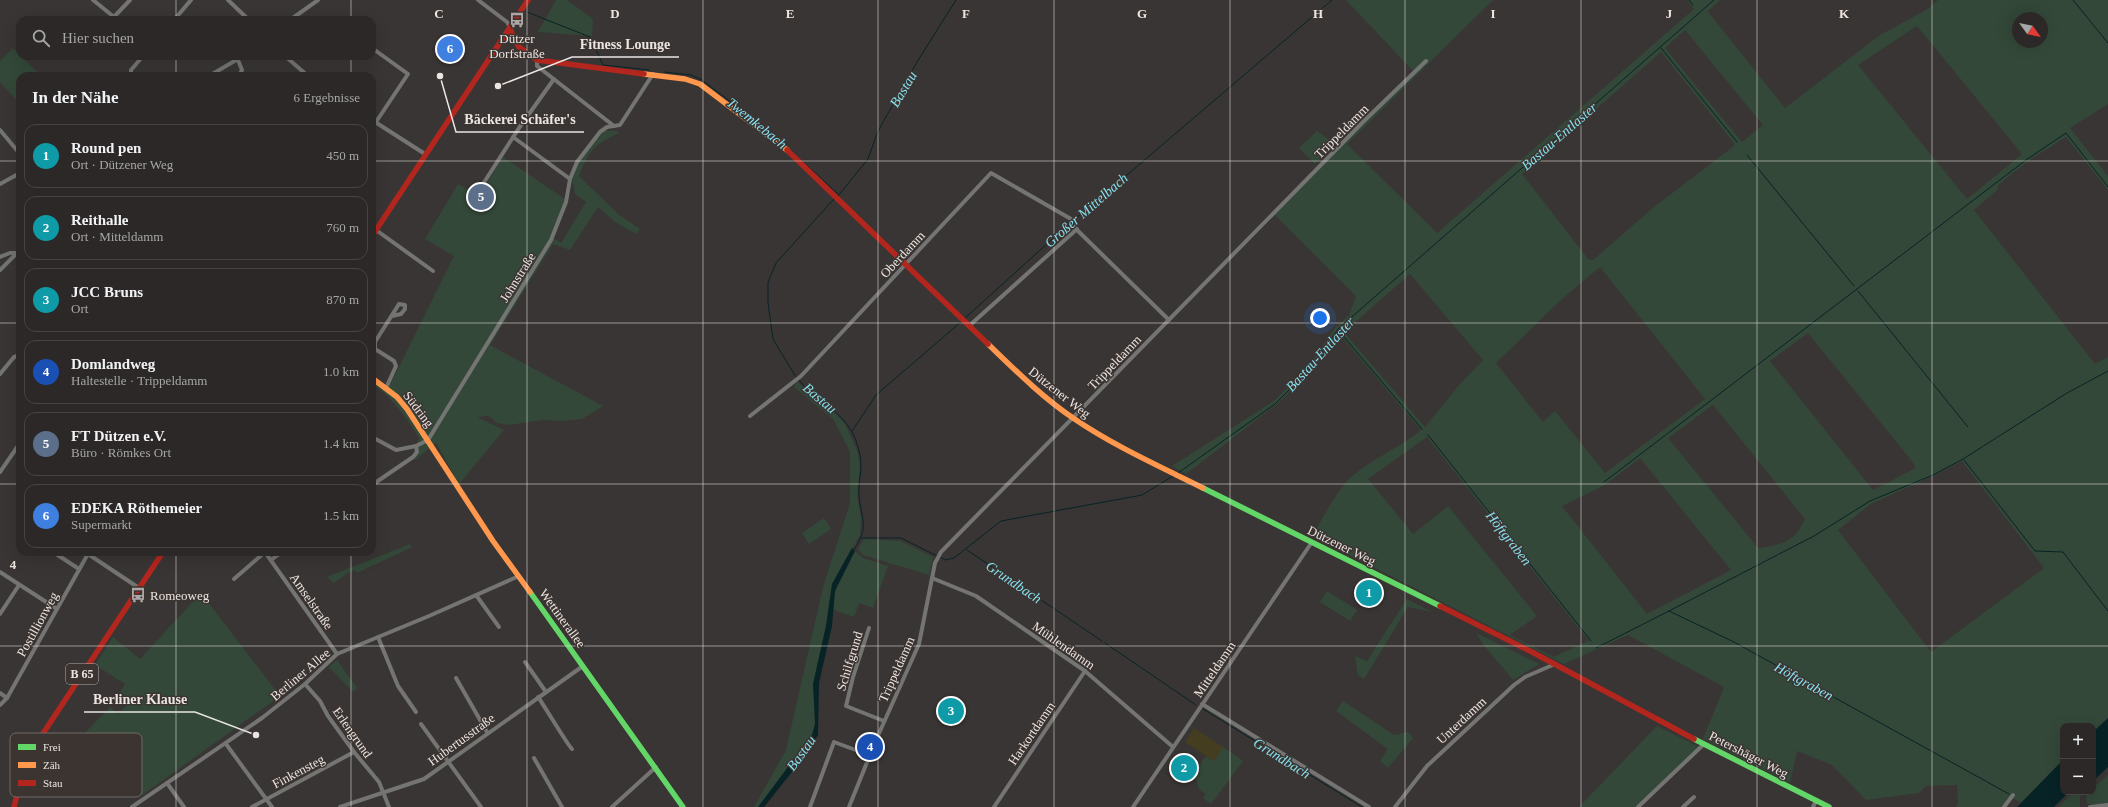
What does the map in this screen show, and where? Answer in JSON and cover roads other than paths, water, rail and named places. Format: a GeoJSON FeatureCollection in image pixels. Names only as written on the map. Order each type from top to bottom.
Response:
{"type":"FeatureCollection","features":[{"type":"Feature","properties":{"kind":"street"},"geometry":{"type":"LineString","coordinates":[[93,0],[109,16]]}},
{"type":"Feature","properties":{"kind":"street"},"geometry":{"type":"LineString","coordinates":[[115,16],[130,0]]}},
{"type":"Feature","properties":{"kind":"street"},"geometry":{"type":"LineString","coordinates":[[177,16],[191,0]]}},
{"type":"Feature","properties":{"kind":"street"},"geometry":{"type":"LineString","coordinates":[[228,0],[245,16]]}},
{"type":"Feature","properties":{"kind":"street"},"geometry":{"type":"LineString","coordinates":[[296,16],[318,0]]}},
{"type":"Feature","properties":{"kind":"street"},"geometry":{"type":"LineString","coordinates":[[478,0],[507,22],[510,27],[510,35],[523,50],[537,60],[537,66],[614,127]]}},
{"type":"Feature","properties":{"kind":"street"},"geometry":{"type":"LineString","coordinates":[[376,230],[528,0]]}},
{"type":"Feature","properties":{"kind":"street"},"geometry":{"type":"LineString","coordinates":[[376,51],[408,74],[376,118]]}},
{"type":"Feature","properties":{"kind":"street"},"geometry":{"type":"LineString","coordinates":[[131,72],[140,60]]}},
{"type":"Feature","properties":{"kind":"street"},"geometry":{"type":"LineString","coordinates":[[216,72],[238,60],[242,70],[241,72]]}},
{"type":"Feature","properties":{"kind":"street"},"geometry":{"type":"LineString","coordinates":[[289,60],[300,72]]}},
{"type":"Feature","properties":{"kind":"street","name":"Dützener Weg"},"geometry":{"type":"LineString","coordinates":[[537,60],[653,74],[685,79],[700,84],[764,130],[840,200],[959,317],[1033,387],[1073,418],[1111,442],[1555,664],[1659,721]]}},
{"type":"Feature","properties":{"kind":"street","name":"Trippeldamm"},"geometry":{"type":"LineString","coordinates":[[849,807],[884,721],[919,644],[936,560],[941,552],[1426,61]]}},
{"type":"Feature","properties":{"kind":"street","name":"Johnstraße"},"geometry":{"type":"LineString","coordinates":[[428,440],[551,240],[566,202],[570,179],[577,162],[600,132],[608,127],[620,125],[653,74]]}},
{"type":"Feature","properties":{"kind":"street"},"geometry":{"type":"LineString","coordinates":[[483,184],[554,80]]}},
{"type":"Feature","properties":{"kind":"street"},"geometry":{"type":"LineString","coordinates":[[376,122],[425,154]]}},
{"type":"Feature","properties":{"kind":"street"},"geometry":{"type":"LineString","coordinates":[[0,130],[16,149]]}},
{"type":"Feature","properties":{"kind":"street"},"geometry":{"type":"LineString","coordinates":[[514,137],[570,179]]}},
{"type":"Feature","properties":{"kind":"street","name":"Oberdamm"},"geometry":{"type":"LineString","coordinates":[[750,416],[801,376],[991,173],[1071,219],[1075,228],[1169,320]]}},
{"type":"Feature","properties":{"kind":"street"},"geometry":{"type":"LineString","coordinates":[[0,184],[16,175]]}},
{"type":"Feature","properties":{"kind":"street"},"geometry":{"type":"LineString","coordinates":[[967,324],[1075,228]]}},
{"type":"Feature","properties":{"kind":"street"},"geometry":{"type":"LineString","coordinates":[[376,234],[433,271]]}},
{"type":"Feature","properties":{"kind":"street"},"geometry":{"type":"LineString","coordinates":[[0,257],[10,253],[16,253]]}},
{"type":"Feature","properties":{"kind":"street"},"geometry":{"type":"LineString","coordinates":[[0,270],[16,253]]}},
{"type":"Feature","properties":{"kind":"street"},"geometry":{"type":"LineString","coordinates":[[376,344],[392,316]]}},
{"type":"Feature","properties":{"kind":"street"},"geometry":{"type":"LineString","coordinates":[[376,348],[394,361],[396,366],[386,388]]}},
{"type":"Feature","properties":{"kind":"street"},"geometry":{"type":"LineString","coordinates":[[0,374],[16,356]]}},
{"type":"Feature","properties":{"kind":"street","name":"Südring"},"geometry":{"type":"LineString","coordinates":[[376,381],[386,388],[407,409],[428,440]]}},
{"type":"Feature","properties":{"kind":"street"},"geometry":{"type":"LineString","coordinates":[[376,439],[396,450],[416,446],[428,440]]}},
{"type":"Feature","properties":{"kind":"street","name":"Wettinerallee"},"geometry":{"type":"LineString","coordinates":[[428,440],[462,495],[552,625],[584,665],[683,807]]}},
{"type":"Feature","properties":{"kind":"street"},"geometry":{"type":"LineString","coordinates":[[376,483],[413,457],[417,452],[416,446]]}},
{"type":"Feature","properties":{"kind":"street"},"geometry":{"type":"LineString","coordinates":[[0,472],[16,449]]}},
{"type":"Feature","properties":{"kind":"street","name":"Mitteldamm"},"geometry":{"type":"LineString","coordinates":[[1133,807],[1312,542]]}},
{"type":"Feature","properties":{"kind":"street"},"geometry":{"type":"LineString","coordinates":[[59,556],[79,569]]}},
{"type":"Feature","properties":{"kind":"street","name":"Postillionweg"},"geometry":{"type":"LineString","coordinates":[[0,705],[7,698],[86,556]]}},
{"type":"Feature","properties":{"kind":"street"},"geometry":{"type":"LineString","coordinates":[[92,556],[139,588]]}},
{"type":"Feature","properties":{"kind":"street","name":"B 65"},"geometry":{"type":"LineString","coordinates":[[43,733],[160,556]]}},
{"type":"Feature","properties":{"kind":"street","name":"Amselstraße"},"geometry":{"type":"LineString","coordinates":[[234,579],[260,556]]}},
{"type":"Feature","properties":{"kind":"street","name":"Amselstraße"},"geometry":{"type":"LineString","coordinates":[[268,556],[337,654]]}},
{"type":"Feature","properties":{"kind":"street"},"geometry":{"type":"LineString","coordinates":[[271,560],[276,556]]}},
{"type":"Feature","properties":{"kind":"street"},"geometry":{"type":"LineString","coordinates":[[0,572],[57,609]]}},
{"type":"Feature","properties":{"kind":"street","name":"Berliner Allee"},"geometry":{"type":"LineString","coordinates":[[132,807],[262,718],[305,684],[337,654],[519,576]]}},
{"type":"Feature","properties":{"kind":"street","name":"Mühlendamm"},"geometry":{"type":"LineString","coordinates":[[932,578],[976,596],[1085,671],[1174,747]]}},
{"type":"Feature","properties":{"kind":"street"},"geometry":{"type":"LineString","coordinates":[[0,614],[19,584]]}},
{"type":"Feature","properties":{"kind":"street"},"geometry":{"type":"LineString","coordinates":[[476,595],[499,627]]}},
{"type":"Feature","properties":{"kind":"street","name":"Schilfgrund"},"geometry":{"type":"LineString","coordinates":[[870,628],[853,677],[846,706],[884,721]]}},
{"type":"Feature","properties":{"kind":"street"},"geometry":{"type":"LineString","coordinates":[[378,637],[398,686],[416,712]]}},
{"type":"Feature","properties":{"kind":"street"},"geometry":{"type":"LineString","coordinates":[[525,662],[546,692]]}},
{"type":"Feature","properties":{"kind":"street","name":"Unterdamm"},"geometry":{"type":"LineString","coordinates":[[1395,807],[1427,766],[1514,685],[1525,677],[1555,664]]}},
{"type":"Feature","properties":{"kind":"street","name":"Hubertusstraße"},"geometry":{"type":"LineString","coordinates":[[340,807],[424,778],[487,732],[584,665]]}},
{"type":"Feature","properties":{"kind":"street","name":"Harkortdamm"},"geometry":{"type":"LineString","coordinates":[[994,807],[1085,671]]}},
{"type":"Feature","properties":{"kind":"street"},"geometry":{"type":"LineString","coordinates":[[456,678],[487,732]]}},
{"type":"Feature","properties":{"kind":"street","name":"Erlengrund"},"geometry":{"type":"LineString","coordinates":[[305,684],[320,701],[328,716],[354,752],[379,782],[389,807]]}},
{"type":"Feature","properties":{"kind":"street"},"geometry":{"type":"LineString","coordinates":[[0,694],[7,698]]}},
{"type":"Feature","properties":{"kind":"street"},"geometry":{"type":"LineString","coordinates":[[538,697],[554,719],[567,745],[572,749]]}},
{"type":"Feature","properties":{"kind":"street"},"geometry":{"type":"LineString","coordinates":[[1202,704],[1369,807]]}},
{"type":"Feature","properties":{"kind":"street","name":"Petershäger Weg"},"geometry":{"type":"LineString","coordinates":[[1659,721],[1829,807]]}},
{"type":"Feature","properties":{"kind":"street"},"geometry":{"type":"LineString","coordinates":[[421,724],[481,807]]}},
{"type":"Feature","properties":{"kind":"street"},"geometry":{"type":"LineString","coordinates":[[810,807],[834,742],[870,755]]}},
{"type":"Feature","properties":{"kind":"street"},"geometry":{"type":"LineString","coordinates":[[226,744],[272,807]]}},
{"type":"Feature","properties":{"kind":"street"},"geometry":{"type":"LineString","coordinates":[[1638,807],[1704,744]]}},
{"type":"Feature","properties":{"kind":"street","name":"Finkensteg"},"geometry":{"type":"LineString","coordinates":[[252,807],[354,752]]}},
{"type":"Feature","properties":{"kind":"street"},"geometry":{"type":"LineString","coordinates":[[534,758],[562,807]]}},
{"type":"Feature","properties":{"kind":"street"},"geometry":{"type":"LineString","coordinates":[[612,807],[656,767]]}},
{"type":"Feature","properties":{"kind":"street"},"geometry":{"type":"LineString","coordinates":[[167,783],[184,807]]}},
{"type":"Feature","properties":{"kind":"street"},"geometry":{"type":"LineString","coordinates":[[2004,807],[2014,795]]}},
{"type":"Feature","properties":{"kind":"street","name":"B 65"},"geometry":{"type":"LineString","coordinates":[[14,807],[17,797]]}},
{"type":"Feature","properties":{"kind":"street"},"geometry":{"type":"LineString","coordinates":[[1683,807],[1694,797]]}},
{"type":"Feature","properties":{"kind":"street"},"geometry":{"type":"LineString","coordinates":[[1813,807],[1816,801]]}},
{"type":"Feature","properties":{"kind":"street"},"geometry":{"type":"LineString","coordinates":[[2090,807],[2108,804]]}},
{"type":"Feature","properties":{"kind":"water"},"geometry":{"type":"Polygon","coordinates":[[[852,548],[855,551],[835,591],[832,626],[819,683],[818,735],[804,757],[764,807],[758,807],[812,735],[815,724],[813,684],[826,626],[832,584],[852,548]]]}},
{"type":"Feature","properties":{"kind":"water"},"geometry":{"type":"Polygon","coordinates":[[[2108,718],[2108,767],[2096,778],[2096,759],[2096,729],[2108,718]]]}},
{"type":"Feature","properties":{"kind":"water"},"geometry":{"type":"Polygon","coordinates":[[[2060,763],[2060,795],[2066,795],[2054,807],[2017,807],[2060,763]]]}},
{"type":"Feature","properties":{"kind":"waterway","name":"Bastau"},"geometry":{"type":"LineString","coordinates":[[838,196],[868,159],[878,131],[917,62],[956,0]]}},
{"type":"Feature","properties":{"kind":"waterway","name":"Großer Mittelbach"},"geometry":{"type":"LineString","coordinates":[[1073,221],[1332,0]]}},
{"type":"Feature","properties":{"kind":"waterway"},"geometry":{"type":"LineString","coordinates":[[1689,0],[1693,5]]}},
{"type":"Feature","properties":{"kind":"waterway","name":"Bastau-Entlaster"},"geometry":{"type":"LineString","coordinates":[[1178,473],[1275,404],[1311,368],[1338,329],[1714,0]]}},
{"type":"Feature","properties":{"kind":"waterway"},"geometry":{"type":"LineString","coordinates":[[2073,0],[2108,43]]}},
{"type":"Feature","properties":{"kind":"waterway","name":"Twemkebach"},"geometry":{"type":"LineString","coordinates":[[527,12],[590,37],[603,65],[649,70]]}},
{"type":"Feature","properties":{"kind":"waterway"},"geometry":{"type":"LineString","coordinates":[[1661,48],[1737,142]]}},
{"type":"Feature","properties":{"kind":"waterway","name":"Twemkebach"},"geometry":{"type":"LineString","coordinates":[[664,72],[691,75],[702,80],[778,138]]}},
{"type":"Feature","properties":{"kind":"waterway"},"geometry":{"type":"LineString","coordinates":[[1604,482],[2026,160],[2066,133],[2108,187]]}},
{"type":"Feature","properties":{"kind":"waterway","name":"Twemkebach"},"geometry":{"type":"LineString","coordinates":[[789,149],[838,194]]}},
{"type":"Feature","properties":{"kind":"waterway"},"geometry":{"type":"LineString","coordinates":[[1747,155],[1854,286]]}},
{"type":"Feature","properties":{"kind":"waterway","name":"Bastau"},"geometry":{"type":"LineString","coordinates":[[796,377],[773,339],[768,303],[768,282],[776,263],[834,199]]}},
{"type":"Feature","properties":{"kind":"waterway","name":"Großer Mittelbach"},"geometry":{"type":"LineString","coordinates":[[964,319],[1070,223]]}},
{"type":"Feature","properties":{"kind":"waterway"},"geometry":{"type":"LineString","coordinates":[[1858,291],[1968,427]]}},
{"type":"Feature","properties":{"kind":"waterway","name":"Großer Mittelbach"},"geometry":{"type":"LineString","coordinates":[[852,431],[876,395],[962,321]]}},
{"type":"Feature","properties":{"kind":"waterway","name":"Höftgraben"},"geometry":{"type":"LineString","coordinates":[[1338,330],[1422,429]]}},
{"type":"Feature","properties":{"kind":"waterway"},"geometry":{"type":"LineString","coordinates":[[1669,611],[1814,536],[1870,501],[1933,475],[1963,459],[2067,393],[2108,371]]}},
{"type":"Feature","properties":{"kind":"waterway","name":"Bastau"},"geometry":{"type":"LineString","coordinates":[[798,379],[807,389],[842,419],[850,428],[856,440],[861,460],[859,495],[863,528],[862,535],[854,550]]}},
{"type":"Feature","properties":{"kind":"waterway","name":"Höftgraben"},"geometry":{"type":"LineString","coordinates":[[1428,435],[1591,641]]}},
{"type":"Feature","properties":{"kind":"waterway"},"geometry":{"type":"LineString","coordinates":[[1964,460],[2035,551],[2063,552],[2108,611]]}},
{"type":"Feature","properties":{"kind":"waterway","name":"Bastau-Entlaster"},"geometry":{"type":"LineString","coordinates":[[940,557],[945,560],[954,558],[1001,521],[1142,495],[1173,476]]}},
{"type":"Feature","properties":{"kind":"waterway","name":"Bastau-Entlaster"},"geometry":{"type":"LineString","coordinates":[[862,538],[901,538],[937,556]]}},
{"type":"Feature","properties":{"kind":"waterway","name":"Grundbach"},"geometry":{"type":"LineString","coordinates":[[967,550],[1102,641]]}},
{"type":"Feature","properties":{"kind":"waterway","name":"Höftgraben"},"geometry":{"type":"LineString","coordinates":[[1596,648],[1669,611],[1734,642],[2009,794]]}},
{"type":"Feature","properties":{"kind":"waterway","name":"Grundbach"},"geometry":{"type":"LineString","coordinates":[[1105,643],[1196,705]]}},
{"type":"Feature","properties":{"kind":"waterway","name":"Grundbach"},"geometry":{"type":"LineString","coordinates":[[1203,709],[1362,807]]}},
{"type":"Feature","properties":{"kind":"place","name":"Dützer Dorfstraße"},"geometry":{"type":"Point","coordinates":[517,20]}},
{"type":"Feature","properties":{"kind":"place","name":"EDEKA Röthemeier"},"geometry":{"type":"Point","coordinates":[450,49]}},
{"type":"Feature","properties":{"kind":"place","name":"Bäckerei Schäfer's"},"geometry":{"type":"Point","coordinates":[440,76]}},
{"type":"Feature","properties":{"kind":"place","name":"Fitness Lounge"},"geometry":{"type":"Point","coordinates":[498,86]}},
{"type":"Feature","properties":{"kind":"place","name":"FT Dützen e.V."},"geometry":{"type":"Point","coordinates":[481,197]}},
{"type":"Feature","properties":{"kind":"place","name":"Round pen"},"geometry":{"type":"Point","coordinates":[1369,593]}},
{"type":"Feature","properties":{"kind":"place","name":"Romeoweg"},"geometry":{"type":"Point","coordinates":[138,595]}},
{"type":"Feature","properties":{"kind":"place","name":"JCC Bruns"},"geometry":{"type":"Point","coordinates":[951,711]}},
{"type":"Feature","properties":{"kind":"place","name":"Berliner Klause"},"geometry":{"type":"Point","coordinates":[256,735]}},
{"type":"Feature","properties":{"kind":"place","name":"Domlandweg"},"geometry":{"type":"Point","coordinates":[870,747]}},
{"type":"Feature","properties":{"kind":"place","name":"Reithalle"},"geometry":{"type":"Point","coordinates":[1184,768]}}]}
